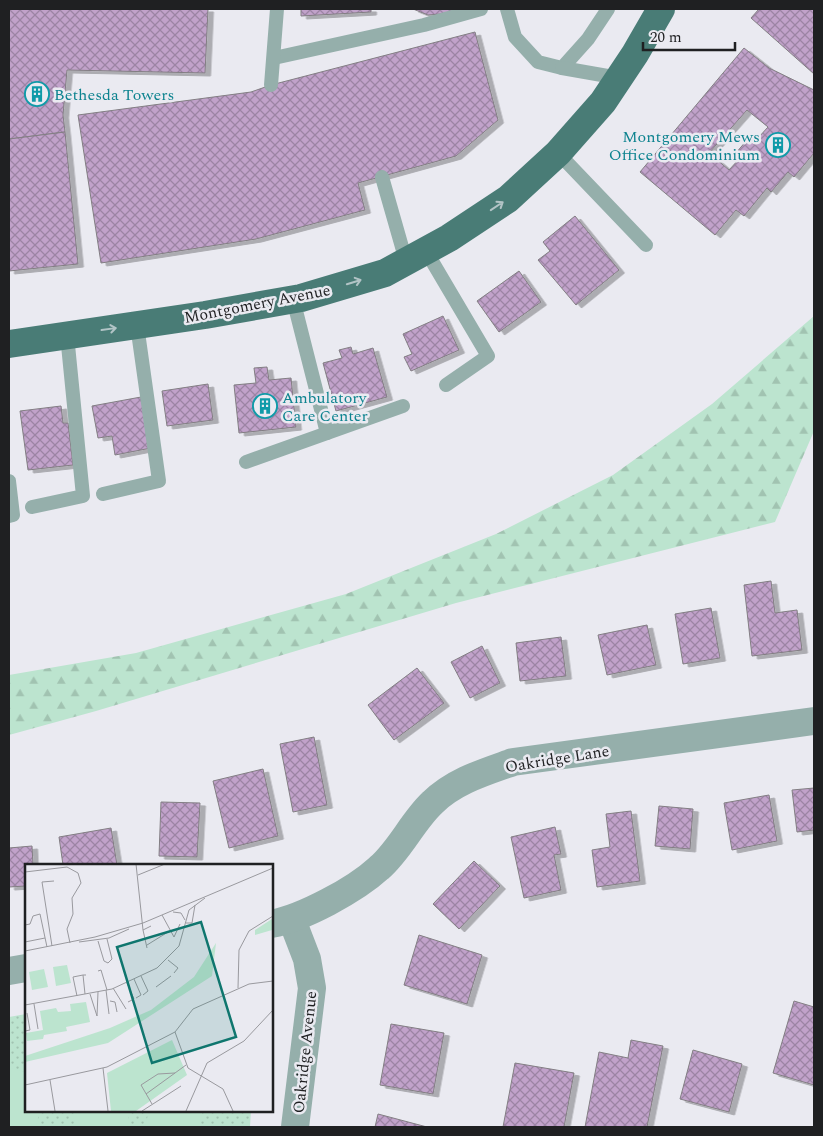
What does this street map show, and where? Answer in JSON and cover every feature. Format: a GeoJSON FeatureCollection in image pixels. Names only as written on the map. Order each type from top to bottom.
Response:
{"type":"FeatureCollection","features":[{"type":"Feature","properties":{"kind":"main road","name":"Montgomery Avenue"},"geometry":{"type":"LineString","coordinates":[[9,344],[293,299],[384,273],[416,256],[508,199],[558,153],[603,102],[661,9]]}},
{"type":"Feature","properties":{"kind":"street","name":"Oakridge Lane"},"geometry":{"type":"LineString","coordinates":[[282,922],[334,898],[379,868],[433,802],[469,778],[514,762],[814,721]]}},
{"type":"Feature","properties":{"kind":"street","name":"Oakridge Avenue"},"geometry":{"type":"LineString","coordinates":[[282,922],[307,959],[312,988],[295,1127]]}},
{"type":"Feature","properties":{"kind":"street"},"geometry":{"type":"LineString","coordinates":[[9,971],[25,968]]}},
{"type":"Feature","properties":{"kind":"lane"},"geometry":{"type":"LineString","coordinates":[[271,85],[277,9]]}},
{"type":"Feature","properties":{"kind":"lane"},"geometry":{"type":"LineString","coordinates":[[274,58],[424,25],[481,9]]}},
{"type":"Feature","properties":{"kind":"lane"},"geometry":{"type":"LineString","coordinates":[[506,9],[515,37],[538,62],[619,78]]}},
{"type":"Feature","properties":{"kind":"lane"},"geometry":{"type":"LineString","coordinates":[[562,68],[588,39],[608,9]]}},
{"type":"Feature","properties":{"kind":"lane"},"geometry":{"type":"LineString","coordinates":[[558,153],[646,245]]}},
{"type":"Feature","properties":{"kind":"lane"},"geometry":{"type":"LineString","coordinates":[[382,177],[416,256],[488,356],[446,385]]}},
{"type":"Feature","properties":{"kind":"lane"},"geometry":{"type":"LineString","coordinates":[[293,299],[328,433]]}},
{"type":"Feature","properties":{"kind":"lane"},"geometry":{"type":"LineString","coordinates":[[103,494],[159,481],[137,325]]}},
{"type":"Feature","properties":{"kind":"lane"},"geometry":{"type":"LineString","coordinates":[[32,507],[83,496],[67,335]]}},
{"type":"Feature","properties":{"kind":"lane"},"geometry":{"type":"LineString","coordinates":[[246,462],[403,406]]}},
{"type":"Feature","properties":{"kind":"lane"},"geometry":{"type":"LineString","coordinates":[[9,481],[13,515],[9,516]]}},
{"type":"Feature","properties":{"kind":"green space"},"geometry":{"type":"Polygon","coordinates":[[[814,316],[814,431],[775,522],[456,603],[96,711],[9,735],[9,675],[136,653],[346,594],[496,534],[613,475],[712,404],[814,316]]]}},
{"type":"Feature","properties":{"kind":"green space"},"geometry":{"type":"Polygon","coordinates":[[[25,1014],[25,1111],[251,1111],[250,1127],[9,1127],[9,1017],[25,1014]]]}},
{"type":"Feature","properties":{"kind":"green space"},"geometry":{"type":"Polygon","coordinates":[[[9,1068],[25,1072],[25,1111],[40,1111],[36,1127],[9,1127],[9,1068]]]}},
{"type":"Feature","properties":{"kind":"green space"},"geometry":{"type":"Polygon","coordinates":[[[77,1111],[130,1111],[127,1127],[73,1127],[77,1111]]]}},
{"type":"Feature","properties":{"kind":"green space"},"geometry":{"type":"Polygon","coordinates":[[[149,1111],[203,1111],[199,1127],[145,1127],[149,1111]]]}},
{"type":"Feature","properties":{"kind":"building","name":"Bethesda Towers"},"geometry":{"type":"Polygon","coordinates":[[[9,9],[208,9],[205,73],[67,70],[63,115],[65,132],[9,139],[9,9]]]}},
{"type":"Feature","properties":{"kind":"building"},"geometry":{"type":"Polygon","coordinates":[[[301,9],[371,9],[371,12],[301,16],[301,9]]]}},
{"type":"Feature","properties":{"kind":"building"},"geometry":{"type":"Polygon","coordinates":[[[413,9],[454,9],[454,13],[428,15],[413,9]]]}},
{"type":"Feature","properties":{"kind":"building"},"geometry":{"type":"Polygon","coordinates":[[[759,9],[814,9],[814,74],[751,18],[759,9]]]}},
{"type":"Feature","properties":{"kind":"building"},"geometry":{"type":"Polygon","coordinates":[[[475,32],[498,120],[456,156],[358,183],[365,210],[256,239],[101,263],[78,115],[251,92],[271,85],[475,32]]]}},
{"type":"Feature","properties":{"kind":"building","name":"Montgomery Mews Office Condominium"},"geometry":{"type":"Polygon","coordinates":[[[744,48],[769,68],[814,90],[814,153],[794,177],[788,172],[771,192],[767,188],[744,216],[736,210],[715,235],[640,172],[744,48]],[[747,110],[709,153],[729,170],[740,158],[735,154],[753,133],[758,138],[768,127],[747,110]]]}},
{"type":"Feature","properties":{"kind":"building","name":"Bethesda Towers"},"geometry":{"type":"Polygon","coordinates":[[[65,132],[78,264],[9,271],[9,139],[65,132]]]}},
{"type":"Feature","properties":{"kind":"building"},"geometry":{"type":"Polygon","coordinates":[[[575,216],[619,270],[576,305],[538,260],[550,251],[543,242],[575,216]]]}},
{"type":"Feature","properties":{"kind":"building"},"geometry":{"type":"Polygon","coordinates":[[[519,271],[541,302],[499,332],[477,301],[519,271]]]}},
{"type":"Feature","properties":{"kind":"building"},"geometry":{"type":"Polygon","coordinates":[[[443,316],[459,350],[411,371],[404,357],[412,354],[403,334],[443,316]]]}},
{"type":"Feature","properties":{"kind":"building"},"geometry":{"type":"Polygon","coordinates":[[[351,347],[353,354],[373,348],[387,397],[336,411],[323,363],[342,358],[339,350],[351,347]]]}},
{"type":"Feature","properties":{"kind":"building","name":"Ambulatory Care Center"},"geometry":{"type":"Polygon","coordinates":[[[267,367],[269,380],[291,378],[296,427],[239,433],[234,385],[256,383],[254,368],[267,367]]]}},
{"type":"Feature","properties":{"kind":"building"},"geometry":{"type":"Polygon","coordinates":[[[208,384],[213,420],[167,426],[162,391],[208,384]]]}},
{"type":"Feature","properties":{"kind":"building"},"geometry":{"type":"Polygon","coordinates":[[[141,397],[151,448],[115,455],[112,436],[98,438],[92,406],[141,397]]]}},
{"type":"Feature","properties":{"kind":"building"},"geometry":{"type":"Polygon","coordinates":[[[61,406],[63,423],[68,423],[73,465],[28,470],[20,411],[61,406]]]}},
{"type":"Feature","properties":{"kind":"building"},"geometry":{"type":"Polygon","coordinates":[[[771,581],[775,613],[797,610],[802,650],[752,656],[744,585],[771,581]]]}},
{"type":"Feature","properties":{"kind":"building"},"geometry":{"type":"Polygon","coordinates":[[[711,608],[720,658],[683,664],[675,614],[711,608]]]}},
{"type":"Feature","properties":{"kind":"building"},"geometry":{"type":"Polygon","coordinates":[[[647,625],[656,665],[607,675],[598,635],[647,625]]]}},
{"type":"Feature","properties":{"kind":"building"},"geometry":{"type":"Polygon","coordinates":[[[561,637],[566,676],[520,681],[516,643],[561,637]]]}},
{"type":"Feature","properties":{"kind":"building"},"geometry":{"type":"Polygon","coordinates":[[[482,646],[500,683],[470,698],[451,662],[482,646]]]}},
{"type":"Feature","properties":{"kind":"building"},"geometry":{"type":"Polygon","coordinates":[[[417,668],[444,703],[394,740],[368,705],[417,668]]]}},
{"type":"Feature","properties":{"kind":"building"},"geometry":{"type":"Polygon","coordinates":[[[314,737],[327,805],[293,812],[280,744],[314,737]]]}},
{"type":"Feature","properties":{"kind":"building"},"geometry":{"type":"Polygon","coordinates":[[[263,769],[278,836],[229,848],[213,781],[263,769]]]}},
{"type":"Feature","properties":{"kind":"building"},"geometry":{"type":"Polygon","coordinates":[[[814,788],[814,830],[797,832],[792,790],[814,788]]]}},
{"type":"Feature","properties":{"kind":"building"},"geometry":{"type":"Polygon","coordinates":[[[769,795],[777,841],[732,850],[724,803],[769,795]]]}},
{"type":"Feature","properties":{"kind":"building"},"geometry":{"type":"Polygon","coordinates":[[[161,802],[200,803],[197,857],[159,856],[161,802]]]}},
{"type":"Feature","properties":{"kind":"building"},"geometry":{"type":"Polygon","coordinates":[[[659,806],[693,809],[690,849],[655,846],[659,806]]]}},
{"type":"Feature","properties":{"kind":"building"},"geometry":{"type":"Polygon","coordinates":[[[631,811],[640,881],[597,887],[592,850],[610,847],[606,814],[631,811]]]}},
{"type":"Feature","properties":{"kind":"building"},"geometry":{"type":"Polygon","coordinates":[[[555,827],[561,854],[554,855],[561,890],[524,898],[511,837],[555,827]]]}},
{"type":"Feature","properties":{"kind":"building"},"geometry":{"type":"Polygon","coordinates":[[[111,828],[117,864],[63,864],[59,837],[111,828]]]}},
{"type":"Feature","properties":{"kind":"building"},"geometry":{"type":"Polygon","coordinates":[[[32,846],[33,864],[25,864],[25,886],[9,887],[9,848],[32,846]]]}},
{"type":"Feature","properties":{"kind":"building"},"geometry":{"type":"Polygon","coordinates":[[[474,861],[500,886],[459,929],[433,904],[474,861]]]}},
{"type":"Feature","properties":{"kind":"building"},"geometry":{"type":"Polygon","coordinates":[[[419,935],[482,955],[467,1004],[404,985],[419,935]]]}},
{"type":"Feature","properties":{"kind":"building"},"geometry":{"type":"Polygon","coordinates":[[[794,1001],[814,1007],[814,1085],[773,1073],[794,1001]]]}},
{"type":"Feature","properties":{"kind":"building"},"geometry":{"type":"Polygon","coordinates":[[[391,1024],[444,1033],[433,1094],[380,1085],[391,1024]]]}},
{"type":"Feature","properties":{"kind":"building"},"geometry":{"type":"Polygon","coordinates":[[[631,1040],[663,1046],[647,1127],[585,1127],[599,1052],[628,1058],[631,1040]]]}},
{"type":"Feature","properties":{"kind":"building"},"geometry":{"type":"Polygon","coordinates":[[[693,1050],[742,1064],[729,1112],[680,1099],[693,1050]]]}},
{"type":"Feature","properties":{"kind":"building"},"geometry":{"type":"Polygon","coordinates":[[[515,1063],[574,1073],[564,1127],[503,1127],[515,1063]]]}},
{"type":"Feature","properties":{"kind":"building"},"geometry":{"type":"Polygon","coordinates":[[[378,1114],[427,1127],[375,1127],[378,1114]]]}},
{"type":"Feature","properties":{"kind":"place","name":"Bethesda Towers"},"geometry":{"type":"Point","coordinates":[37,94]}},
{"type":"Feature","properties":{"kind":"place","name":"Montgomery Mews Office Condominium"},"geometry":{"type":"Point","coordinates":[778,145]}},
{"type":"Feature","properties":{"kind":"place","name":"Ambulatory Care Center"},"geometry":{"type":"Point","coordinates":[265,406]}}]}
